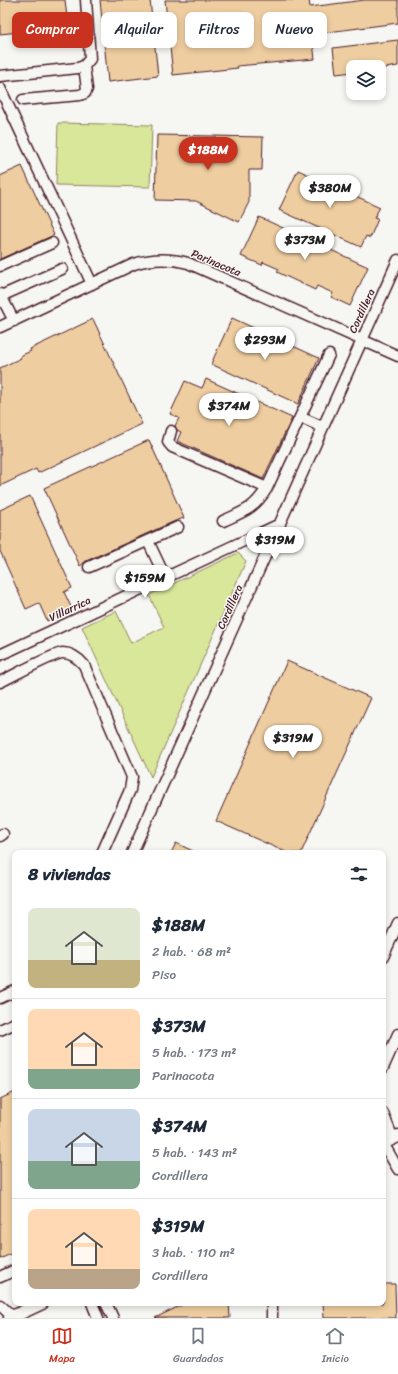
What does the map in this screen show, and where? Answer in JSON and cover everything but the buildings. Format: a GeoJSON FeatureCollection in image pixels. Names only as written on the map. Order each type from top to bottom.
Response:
{"type":"FeatureCollection","features":[{"type":"Feature","properties":{"kind":"main road"},"geometry":{"type":"LineString","coordinates":[[12,1317],[36,1306]]}},
{"type":"Feature","properties":{"kind":"street"},"geometry":{"type":"LineString","coordinates":[[0,76],[78,68],[84,66],[90,59],[86,0]]}},
{"type":"Feature","properties":{"kind":"street"},"geometry":{"type":"LineString","coordinates":[[23,100],[80,95],[86,93],[87,89],[84,66]]}},
{"type":"Feature","properties":{"kind":"street"},"geometry":{"type":"LineString","coordinates":[[0,88],[92,284]]}},
{"type":"Feature","properties":{"kind":"street"},"geometry":{"type":"LineString","coordinates":[[0,266],[52,243]]}},
{"type":"Feature","properties":{"kind":"street","name":"Parinacota"},"geometry":{"type":"LineString","coordinates":[[0,327],[142,262],[159,259],[178,260],[198,267],[398,356]]}},
{"type":"Feature","properties":{"kind":"street","name":"Cordillera"},"geometry":{"type":"LineString","coordinates":[[133,850],[398,260]]}},
{"type":"Feature","properties":{"kind":"street"},"geometry":{"type":"LineString","coordinates":[[14,321],[1,295],[62,269]]}},
{"type":"Feature","properties":{"kind":"street"},"geometry":{"type":"LineString","coordinates":[[223,521],[252,506],[258,501],[267,488],[329,355]]}},
{"type":"Feature","properties":{"kind":"street"},"geometry":{"type":"LineString","coordinates":[[300,417],[322,427]]}},
{"type":"Feature","properties":{"kind":"street"},"geometry":{"type":"LineString","coordinates":[[171,431],[168,442],[172,447],[267,488]]}},
{"type":"Feature","properties":{"kind":"street","name":"Villarrica"},"geometry":{"type":"LineString","coordinates":[[0,655],[280,524]]}},
{"type":"Feature","properties":{"kind":"street"},"geometry":{"type":"LineString","coordinates":[[90,567],[178,527]]}},
{"type":"Feature","properties":{"kind":"street"},"geometry":{"type":"LineString","coordinates":[[148,541],[165,577]]}},
{"type":"Feature","properties":{"kind":"street"},"geometry":{"type":"LineString","coordinates":[[0,682],[60,653],[73,655],[84,665],[132,776],[130,790],[103,850]]}},
{"type":"Feature","properties":{"kind":"street"},"geometry":{"type":"LineString","coordinates":[[386,950],[398,923]]}},
{"type":"Feature","properties":{"kind":"street"},"geometry":{"type":"LineString","coordinates":[[0,998],[12,992]]}},
{"type":"Feature","properties":{"kind":"street"},"geometry":{"type":"LineString","coordinates":[[0,1030],[12,1024]]}},
{"type":"Feature","properties":{"kind":"street"},"geometry":{"type":"LineString","coordinates":[[386,1061],[398,1034]]}},
{"type":"Feature","properties":{"kind":"street"},"geometry":{"type":"LineString","coordinates":[[386,1126],[398,1169]]}},
{"type":"Feature","properties":{"kind":"street"},"geometry":{"type":"LineString","coordinates":[[0,1277],[12,1271]]}},
{"type":"Feature","properties":{"kind":"street"},"geometry":{"type":"LineString","coordinates":[[0,1305],[12,1317]]}},
{"type":"Feature","properties":{"kind":"street"},"geometry":{"type":"LineString","coordinates":[[93,1306],[98,1318]]}},
{"type":"Feature","properties":{"kind":"street"},"geometry":{"type":"LineString","coordinates":[[107,1306],[112,1318]]}},
{"type":"Feature","properties":{"kind":"street"},"geometry":{"type":"LineString","coordinates":[[272,1306],[272,1318]]}},
{"type":"Feature","properties":{"kind":"green space"},"geometry":{"type":"Polygon","coordinates":[[[58,123],[152,125],[150,187],[56,185],[58,123]]]}},
{"type":"Feature","properties":{"kind":"green space"},"geometry":{"type":"Polygon","coordinates":[[[238,553],[246,561],[151,777],[82,627],[116,611],[131,643],[164,627],[149,595],[238,553]]]}}]}
